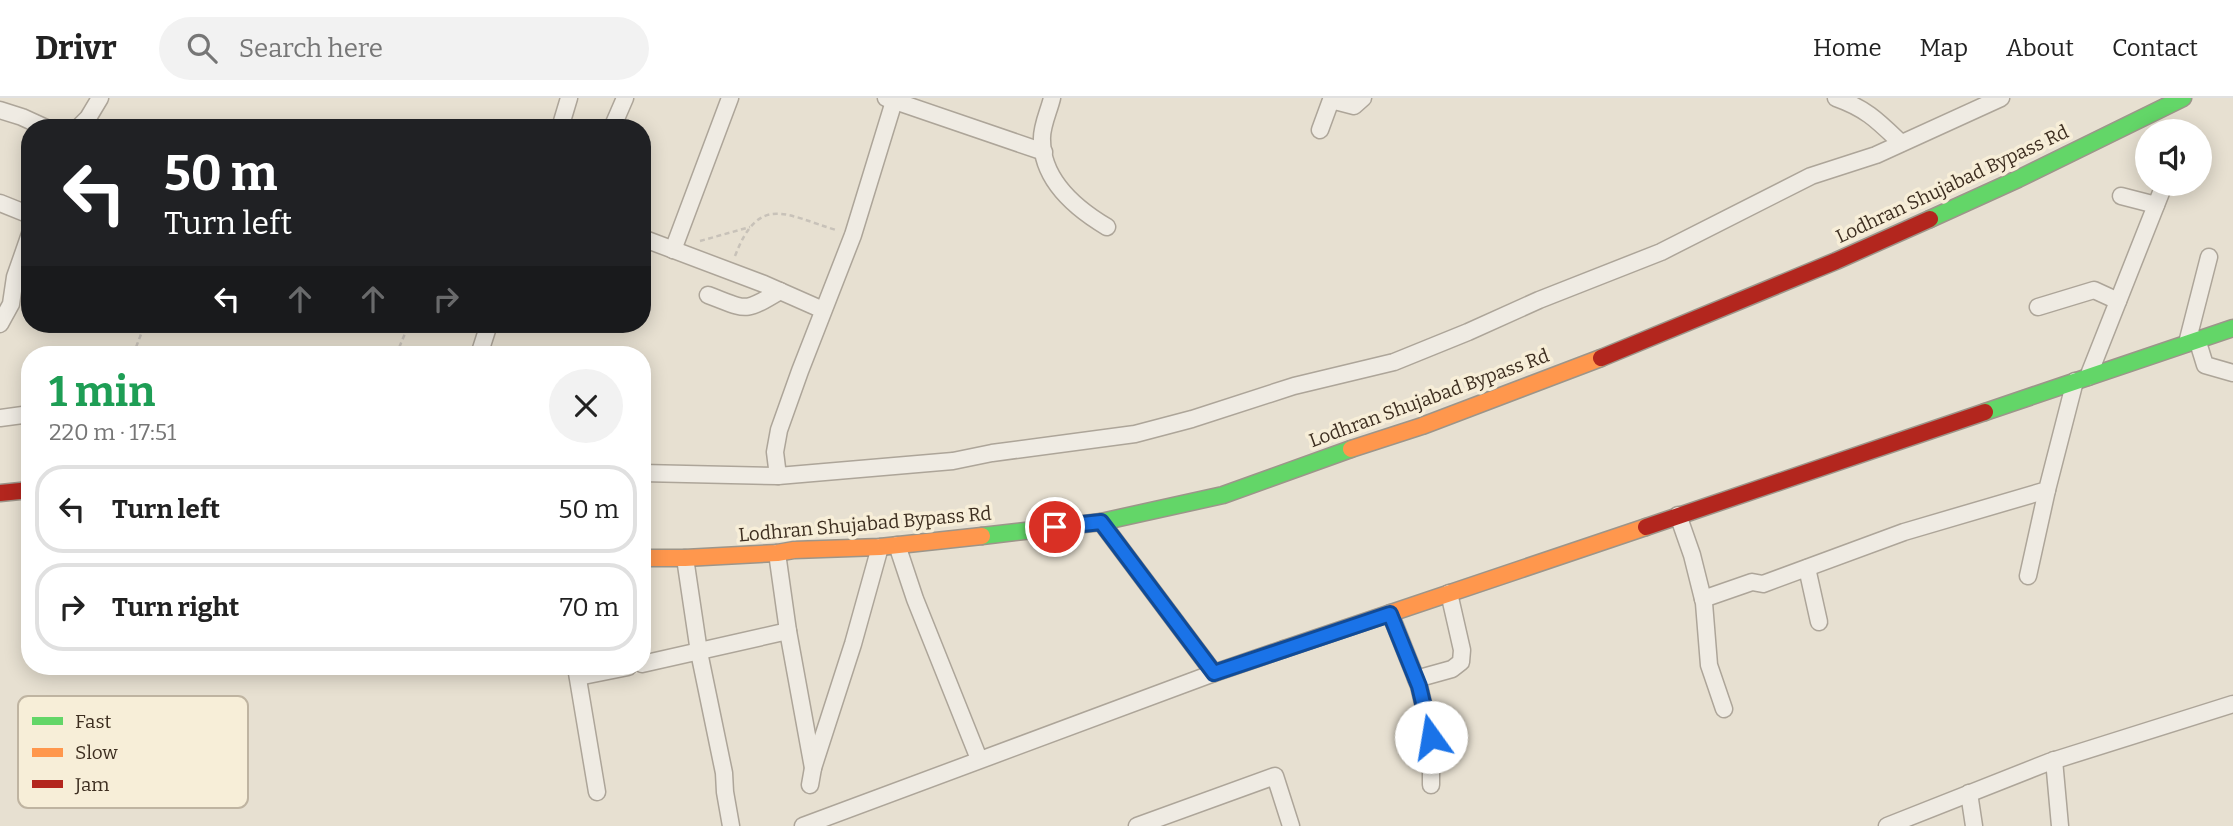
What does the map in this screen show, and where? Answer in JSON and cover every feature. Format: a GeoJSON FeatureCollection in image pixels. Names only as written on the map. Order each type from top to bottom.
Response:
{"type":"FeatureCollection","features":[{"type":"Feature","properties":{"kind":"street"},"geometry":{"type":"LineString","coordinates":[[87,119],[100,98]]}},
{"type":"Feature","properties":{"kind":"street"},"geometry":{"type":"LineString","coordinates":[[563,119],[569,98]]}},
{"type":"Feature","properties":{"kind":"street"},"geometry":{"type":"LineString","coordinates":[[616,119],[625,98]]}},
{"type":"Feature","properties":{"kind":"street"},"geometry":{"type":"LineString","coordinates":[[673,250],[730,98]]}},
{"type":"Feature","properties":{"kind":"street"},"geometry":{"type":"LineString","coordinates":[[1052,98],[1041,138],[1046,170],[1084,214],[1107,227]]}},
{"type":"Feature","properties":{"kind":"street"},"geometry":{"type":"LineString","coordinates":[[1320,130],[1331,100],[1354,106],[1363,98]]}},
{"type":"Feature","properties":{"kind":"street"},"geometry":{"type":"LineString","coordinates":[[1836,98],[1870,113],[1901,143]]}},
{"type":"Feature","properties":{"kind":"street"},"geometry":{"type":"LineString","coordinates":[[651,473],[778,476],[953,461],[992,453],[1135,434],[1192,419],[1294,386],[1394,362],[1661,252],[1811,177],[1876,155],[2001,98]]}},
{"type":"Feature","properties":{"kind":"street","name":"Lodhran Shujabad Bypass Rd"},"geometry":{"type":"LineString","coordinates":[[651,558],[880,547],[1101,522],[1223,495],[1422,426],[1647,341],[1836,261],[2018,179],[2183,98]]}},
{"type":"Feature","properties":{"kind":"street"},"geometry":{"type":"LineString","coordinates":[[778,476],[775,452],[779,430],[853,235],[891,99],[1044,152]]}},
{"type":"Feature","properties":{"kind":"street"},"geometry":{"type":"LineString","coordinates":[[0,110],[26,119]]}},
{"type":"Feature","properties":{"kind":"street"},"geometry":{"type":"LineString","coordinates":[[2121,196],[2156,205]]}},
{"type":"Feature","properties":{"kind":"street"},"geometry":{"type":"LineString","coordinates":[[2028,576],[2047,490],[2082,379],[2119,301],[2160,196]]}},
{"type":"Feature","properties":{"kind":"street"},"geometry":{"type":"LineString","coordinates":[[0,203],[21,211]]}},
{"type":"Feature","properties":{"kind":"street"},"geometry":{"type":"LineString","coordinates":[[651,242],[780,290],[823,310]]}},
{"type":"Feature","properties":{"kind":"street"},"geometry":{"type":"LineString","coordinates":[[2209,257],[2192,341],[2205,365],[2233,373]]}},
{"type":"Feature","properties":{"kind":"street"},"geometry":{"type":"LineString","coordinates":[[0,324],[11,304],[21,260]]}},
{"type":"Feature","properties":{"kind":"street"},"geometry":{"type":"LineString","coordinates":[[708,295],[740,307],[751,308],[780,290]]}},
{"type":"Feature","properties":{"kind":"street"},"geometry":{"type":"LineString","coordinates":[[2038,307],[2094,290],[2119,301]]}},
{"type":"Feature","properties":{"kind":"street"},"geometry":{"type":"LineString","coordinates":[[803,826],[1214,673],[2233,328]]}},
{"type":"Feature","properties":{"kind":"street"},"geometry":{"type":"LineString","coordinates":[[0,418],[21,415]]}},
{"type":"Feature","properties":{"kind":"street"},"geometry":{"type":"LineString","coordinates":[[1703,599],[1752,582],[1763,584],[1904,532],[2047,490]]}},
{"type":"Feature","properties":{"kind":"street"},"geometry":{"type":"LineString","coordinates":[[0,493],[21,491]]}},
{"type":"Feature","properties":{"kind":"street"},"geometry":{"type":"LineString","coordinates":[[1678,515],[1703,599],[1709,665],[1724,709]]}},
{"type":"Feature","properties":{"kind":"street"},"geometry":{"type":"LineString","coordinates":[[1101,522],[1214,673]]}},
{"type":"Feature","properties":{"kind":"street"},"geometry":{"type":"LineString","coordinates":[[897,545],[915,599],[979,759]]}},
{"type":"Feature","properties":{"kind":"street"},"geometry":{"type":"LineString","coordinates":[[810,785],[880,547]]}},
{"type":"Feature","properties":{"kind":"street"},"geometry":{"type":"LineString","coordinates":[[777,552],[788,631],[813,768]]}},
{"type":"Feature","properties":{"kind":"street"},"geometry":{"type":"LineString","coordinates":[[685,558],[699,652],[724,774],[731,826]]}},
{"type":"Feature","properties":{"kind":"street"},"geometry":{"type":"LineString","coordinates":[[1807,568],[1819,622]]}},
{"type":"Feature","properties":{"kind":"street"},"geometry":{"type":"LineString","coordinates":[[1416,679],[1452,669],[1461,662],[1462,650],[1449,593]]}},
{"type":"Feature","properties":{"kind":"street"},"geometry":{"type":"LineString","coordinates":[[1390,614],[1416,679],[1431,737],[1432,785]]}},
{"type":"Feature","properties":{"kind":"street"},"geometry":{"type":"LineString","coordinates":[[651,662],[788,631]]}},
{"type":"Feature","properties":{"kind":"street"},"geometry":{"type":"LineString","coordinates":[[578,675],[597,792]]}},
{"type":"Feature","properties":{"kind":"street"},"geometry":{"type":"LineString","coordinates":[[1887,826],[2054,760],[2233,704]]}},
{"type":"Feature","properties":{"kind":"street"},"geometry":{"type":"LineString","coordinates":[[2054,760],[2060,826]]}},
{"type":"Feature","properties":{"kind":"street"},"geometry":{"type":"LineString","coordinates":[[1137,826],[1275,776],[1291,826]]}},
{"type":"Feature","properties":{"kind":"street"},"geometry":{"type":"LineString","coordinates":[[1969,793],[1974,826]]}},
{"type":"Feature","properties":{"kind":"path"},"geometry":{"type":"LineString","coordinates":[[731,272],[744,234],[755,220],[767,214],[783,212],[853,235]]}},
{"type":"Feature","properties":{"kind":"path"},"geometry":{"type":"LineString","coordinates":[[673,250],[750,227]]}},
{"type":"Feature","properties":{"kind":"traffic: fast"},"geometry":{"type":"LineString","coordinates":[[1930,219],[2183,98]]}},
{"type":"Feature","properties":{"kind":"traffic: fast"},"geometry":{"type":"LineString","coordinates":[[1985,412],[2233,328]]}},
{"type":"Feature","properties":{"kind":"traffic: fast"},"geometry":{"type":"LineString","coordinates":[[982,536],[1101,522],[1223,495],[1351,449]]}},
{"type":"Feature","properties":{"kind":"traffic: slow"},"geometry":{"type":"LineString","coordinates":[[1351,449],[1422,426],[1601,358]]}},
{"type":"Feature","properties":{"kind":"traffic: slow"},"geometry":{"type":"LineString","coordinates":[[1284,649],[1646,527]]}},
{"type":"Feature","properties":{"kind":"traffic: slow"},"geometry":{"type":"LineString","coordinates":[[651,558],[880,547],[982,536]]}},
{"type":"Feature","properties":{"kind":"traffic: jam"},"geometry":{"type":"LineString","coordinates":[[1601,358],[1836,261],[1930,219]]}},
{"type":"Feature","properties":{"kind":"traffic: jam"},"geometry":{"type":"LineString","coordinates":[[1646,527],[1985,412]]}},
{"type":"Feature","properties":{"kind":"traffic: jam"},"geometry":{"type":"LineString","coordinates":[[0,493],[21,491]]}},
{"type":"Feature","properties":{"kind":"traffic: jam"},"geometry":{"type":"LineString","coordinates":[[1101,522],[1214,673],[1284,649]]}},
{"type":"Feature","properties":{"kind":"route"},"geometry":{"type":"LineString","coordinates":[[1055,527],[1101,522],[1214,673],[1390,614],[1419,686],[1431,737]]}}]}
